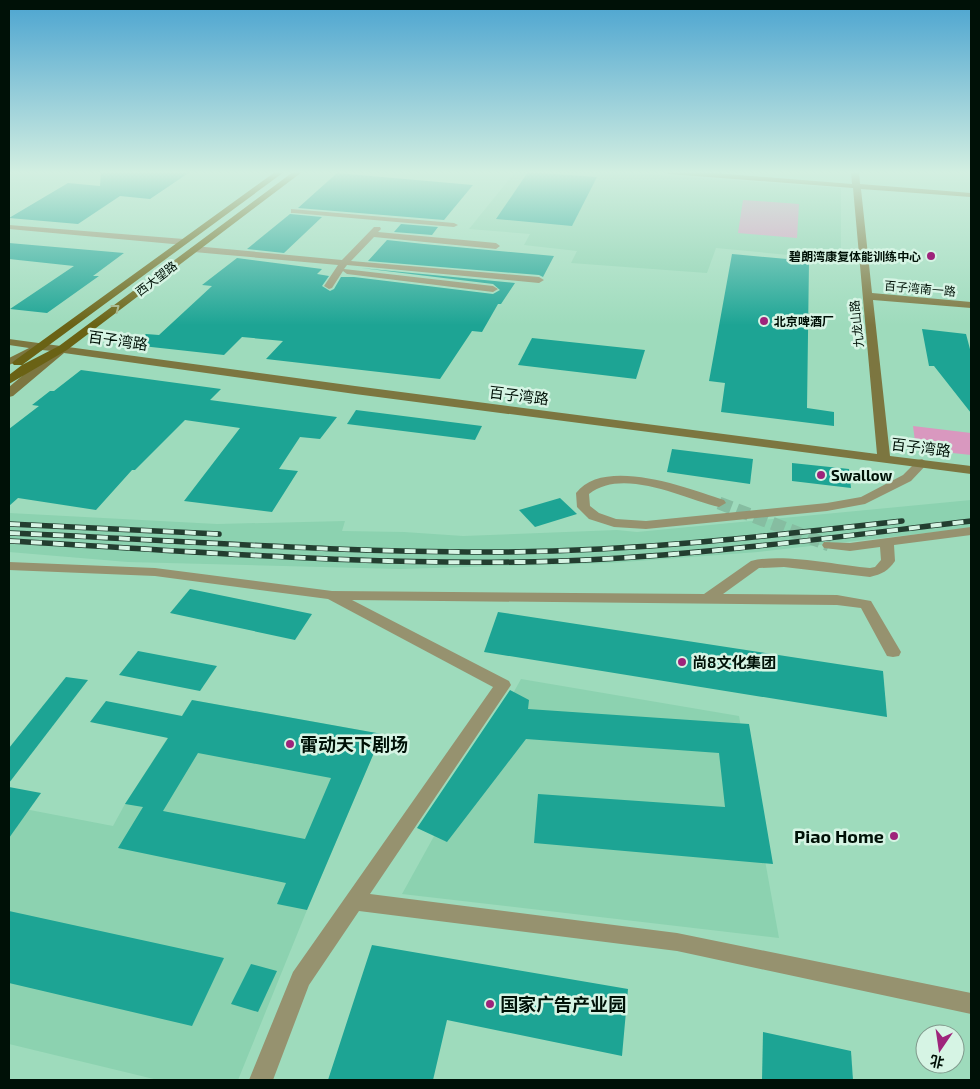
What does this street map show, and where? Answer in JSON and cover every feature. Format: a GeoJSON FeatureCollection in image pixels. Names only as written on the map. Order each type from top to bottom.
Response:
{"type":"FeatureCollection","features":[{"type":"Feature","properties":{"kind":"main road","name":"西大望路"},"geometry":{"type":"LineString","coordinates":[[9,369],[44,346],[210,223]]}},
{"type":"Feature","properties":{"kind":"main road","name":"西大望路"},"geometry":{"type":"LineString","coordinates":[[9,381],[24,369],[63,348],[229,223]]}},
{"type":"Feature","properties":{"kind":"street"},"geometry":{"type":"LineString","coordinates":[[329,286],[342,264],[382,223]]}},
{"type":"Feature","properties":{"kind":"street"},"geometry":{"type":"LineString","coordinates":[[429,223],[454,225]]}},
{"type":"Feature","properties":{"kind":"street","name":"九龙山路"},"geometry":{"type":"LineString","coordinates":[[860,223],[884,458]]}},
{"type":"Feature","properties":{"kind":"street"},"geometry":{"type":"LineString","coordinates":[[9,228],[184,242]]}},
{"type":"Feature","properties":{"kind":"street"},"geometry":{"type":"LineString","coordinates":[[371,234],[496,246]]}},
{"type":"Feature","properties":{"kind":"street"},"geometry":{"type":"LineString","coordinates":[[194,249],[342,264],[539,280]]}},
{"type":"Feature","properties":{"kind":"street"},"geometry":{"type":"LineString","coordinates":[[342,264],[348,272],[493,289]]}},
{"type":"Feature","properties":{"kind":"street","name":"百子湾南一路"},"geometry":{"type":"LineString","coordinates":[[867,296],[971,305]]}},
{"type":"Feature","properties":{"kind":"street"},"geometry":{"type":"LineString","coordinates":[[9,342],[44,346]]}},
{"type":"Feature","properties":{"kind":"street","name":"百子湾路"},"geometry":{"type":"LineString","coordinates":[[44,346],[355,390],[971,470]]}},
{"type":"Feature","properties":{"kind":"street","name":"西大望路"},"geometry":{"type":"LineString","coordinates":[[9,362],[44,346]]}},
{"type":"Feature","properties":{"kind":"street","name":"西大望路"},"geometry":{"type":"LineString","coordinates":[[9,394],[63,348]]}},
{"type":"Feature","properties":{"kind":"street"},"geometry":{"type":"LineString","coordinates":[[719,504],[662,485],[634,481],[610,480],[588,485],[582,494],[584,507],[594,516],[614,523],[646,525],[827,508],[865,500],[907,478],[922,464]]}},
{"type":"Feature","properties":{"kind":"street"},"geometry":{"type":"LineString","coordinates":[[828,545],[850,547],[971,531]]}},
{"type":"Feature","properties":{"kind":"street"},"geometry":{"type":"LineString","coordinates":[[708,598],[756,564],[784,563],[870,573],[880,570],[888,561],[887,542]]}},
{"type":"Feature","properties":{"kind":"street"},"geometry":{"type":"LineString","coordinates":[[9,566],[155,572],[331,595],[837,600],[866,604],[893,652]]}},
{"type":"Feature","properties":{"kind":"street"},"geometry":{"type":"LineString","coordinates":[[260,1080],[301,978],[503,685],[331,595]]}},
{"type":"Feature","properties":{"kind":"street"},"geometry":{"type":"LineString","coordinates":[[353,901],[677,942],[971,1004]]}},
{"type":"Feature","properties":{"kind":"shaded area"},"geometry":{"type":"Polygon","coordinates":[[[474,223],[841,223],[841,260],[716,248],[707,273],[571,263],[577,251],[524,245],[530,234],[469,229],[474,223]]]}},
{"type":"Feature","properties":{"kind":"shaded area"},"geometry":{"type":"Polygon","coordinates":[[[740,223],[798,223],[797,238],[738,233],[740,223]]]}},
{"type":"Feature","properties":{"kind":"shaded area"},"geometry":{"type":"Polygon","coordinates":[[[913,426],[971,433],[971,455],[916,449],[913,426]]]}},
{"type":"Feature","properties":{"kind":"shaded area"},"geometry":{"type":"Polygon","coordinates":[[[971,500],[971,528],[758,552],[611,563],[400,569],[128,562],[9,552],[9,513],[217,524],[345,521],[342,531],[404,532],[463,536],[617,530],[637,532],[971,500]]]}},
{"type":"Feature","properties":{"kind":"shaded area"},"geometry":{"type":"Polygon","coordinates":[[[521,679],[739,716],[779,938],[402,894],[521,679]]]}},
{"type":"Feature","properties":{"kind":"shaded area"},"geometry":{"type":"Polygon","coordinates":[[[192,700],[382,734],[307,910],[238,1080],[158,1080],[9,1044],[9,806],[113,826],[125,804],[192,700]]]}},
{"type":"Feature","properties":{"kind":"building"},"geometry":{"type":"Polygon","coordinates":[[[279,223],[316,223],[284,253],[247,249],[279,223]]]}},
{"type":"Feature","properties":{"kind":"building"},"geometry":{"type":"Polygon","coordinates":[[[537,223],[574,223],[572,226],[537,223]]]}},
{"type":"Feature","properties":{"kind":"building"},"geometry":{"type":"Polygon","coordinates":[[[401,224],[438,227],[432,235],[394,232],[401,224]]]}},
{"type":"Feature","properties":{"kind":"building"},"geometry":{"type":"Polygon","coordinates":[[[387,240],[554,256],[543,277],[539,275],[368,261],[387,240]]]}},
{"type":"Feature","properties":{"kind":"building"},"geometry":{"type":"Polygon","coordinates":[[[9,243],[124,253],[93,276],[99,276],[47,313],[10,309],[74,266],[9,259],[9,243]]]}},
{"type":"Feature","properties":{"kind":"building","name":"北京啤酒厂"},"geometry":{"type":"Polygon","coordinates":[[[732,254],[809,261],[807,408],[834,412],[834,426],[721,412],[725,383],[709,381],[732,254]]]}},
{"type":"Feature","properties":{"kind":"building"},"geometry":{"type":"Polygon","coordinates":[[[237,258],[322,269],[317,274],[329,276],[322,286],[330,291],[334,289],[341,277],[493,294],[500,290],[493,284],[361,268],[515,283],[501,304],[498,304],[482,332],[472,331],[440,379],[266,359],[283,341],[242,337],[224,355],[133,345],[146,334],[159,335],[212,286],[202,285],[237,258]]]}},
{"type":"Feature","properties":{"kind":"building"},"geometry":{"type":"Polygon","coordinates":[[[922,329],[966,334],[971,353],[971,413],[934,366],[929,366],[922,329]]]}},
{"type":"Feature","properties":{"kind":"building"},"geometry":{"type":"Polygon","coordinates":[[[532,338],[645,350],[636,379],[518,365],[532,338]]]}},
{"type":"Feature","properties":{"kind":"building"},"geometry":{"type":"Polygon","coordinates":[[[81,370],[221,389],[210,400],[337,417],[320,439],[300,437],[279,469],[298,471],[272,512],[184,501],[240,428],[185,420],[135,470],[132,470],[96,510],[18,498],[9,506],[9,429],[39,406],[32,405],[81,370]]]}},
{"type":"Feature","properties":{"kind":"building"},"geometry":{"type":"Polygon","coordinates":[[[356,410],[482,426],[475,440],[347,424],[356,410]]]}},
{"type":"Feature","properties":{"kind":"building"},"geometry":{"type":"Polygon","coordinates":[[[672,449],[753,459],[750,484],[667,472],[672,449]]]}},
{"type":"Feature","properties":{"kind":"building","name":"Swallow"},"geometry":{"type":"Polygon","coordinates":[[[792,463],[849,469],[851,488],[792,481],[792,463]]]}},
{"type":"Feature","properties":{"kind":"building"},"geometry":{"type":"Polygon","coordinates":[[[560,498],[577,514],[535,527],[519,510],[560,498]]]}},
{"type":"Feature","properties":{"kind":"building"},"geometry":{"type":"Polygon","coordinates":[[[190,589],[312,614],[295,640],[170,613],[190,589]]]}},
{"type":"Feature","properties":{"kind":"building","name":"尚8文化集团"},"geometry":{"type":"Polygon","coordinates":[[[498,612],[883,671],[887,717],[484,652],[498,612]]]}},
{"type":"Feature","properties":{"kind":"building"},"geometry":{"type":"Polygon","coordinates":[[[138,651],[217,666],[200,691],[119,675],[138,651]]]}},
{"type":"Feature","properties":{"kind":"building"},"geometry":{"type":"Polygon","coordinates":[[[66,677],[88,680],[9,783],[9,748],[66,677]]]}},
{"type":"Feature","properties":{"kind":"building"},"geometry":{"type":"Polygon","coordinates":[[[510,690],[529,700],[528,709],[749,724],[773,864],[534,843],[538,794],[725,807],[719,753],[526,739],[447,842],[417,828],[510,690]]]}},
{"type":"Feature","properties":{"kind":"building"},"geometry":{"type":"Polygon","coordinates":[[[192,700],[382,734],[307,910],[277,904],[286,883],[118,848],[143,807],[125,804],[168,738],[90,722],[106,701],[182,716],[192,700]],[[198,753],[163,811],[305,839],[331,778],[198,753]]]}},
{"type":"Feature","properties":{"kind":"building"},"geometry":{"type":"Polygon","coordinates":[[[9,787],[41,793],[9,838],[9,787]]]}},
{"type":"Feature","properties":{"kind":"building"},"geometry":{"type":"Polygon","coordinates":[[[9,911],[224,958],[192,1026],[9,983],[9,911]]]}},
{"type":"Feature","properties":{"kind":"building","name":"国家广告产业园"},"geometry":{"type":"Polygon","coordinates":[[[372,945],[628,989],[622,1056],[447,1020],[433,1080],[328,1080],[372,945]]]}},
{"type":"Feature","properties":{"kind":"building"},"geometry":{"type":"Polygon","coordinates":[[[251,964],[277,971],[258,1012],[231,1004],[251,964]]]}},
{"type":"Feature","properties":{"kind":"building"},"geometry":{"type":"Polygon","coordinates":[[[763,1032],[851,1051],[853,1080],[762,1080],[763,1032]]]}},
{"type":"Feature","properties":{"kind":"tunnel"},"geometry":{"type":"LineString","coordinates":[[719,503],[829,545]]}},
{"type":"Feature","properties":{"kind":"railway"},"geometry":{"type":"LineString","coordinates":[[9,533],[318,548],[503,552],[653,546],[902,521]]}},
{"type":"Feature","properties":{"kind":"railway"},"geometry":{"type":"LineString","coordinates":[[9,541],[354,560],[423,562],[561,561],[664,555],[971,521]]}},
{"type":"Feature","properties":{"kind":"railway"},"geometry":{"type":"LineString","coordinates":[[9,524],[219,534]]}},
{"type":"Feature","properties":{"kind":"place","name":"碧朗湾康复体能训练中心"},"geometry":{"type":"Point","coordinates":[931,256]}},
{"type":"Feature","properties":{"kind":"place","name":"北京啤酒厂"},"geometry":{"type":"Point","coordinates":[764,321]}},
{"type":"Feature","properties":{"kind":"place","name":"Swallow"},"geometry":{"type":"Point","coordinates":[821,475]}},
{"type":"Feature","properties":{"kind":"place","name":"尚8文化集团"},"geometry":{"type":"Point","coordinates":[682,662]}},
{"type":"Feature","properties":{"kind":"place","name":"雷动天下剧场"},"geometry":{"type":"Point","coordinates":[290,744]}},
{"type":"Feature","properties":{"kind":"place","name":"Piao Home"},"geometry":{"type":"Point","coordinates":[894,836]}},
{"type":"Feature","properties":{"kind":"place","name":"国家广告产业园"},"geometry":{"type":"Point","coordinates":[490,1004]}}]}
